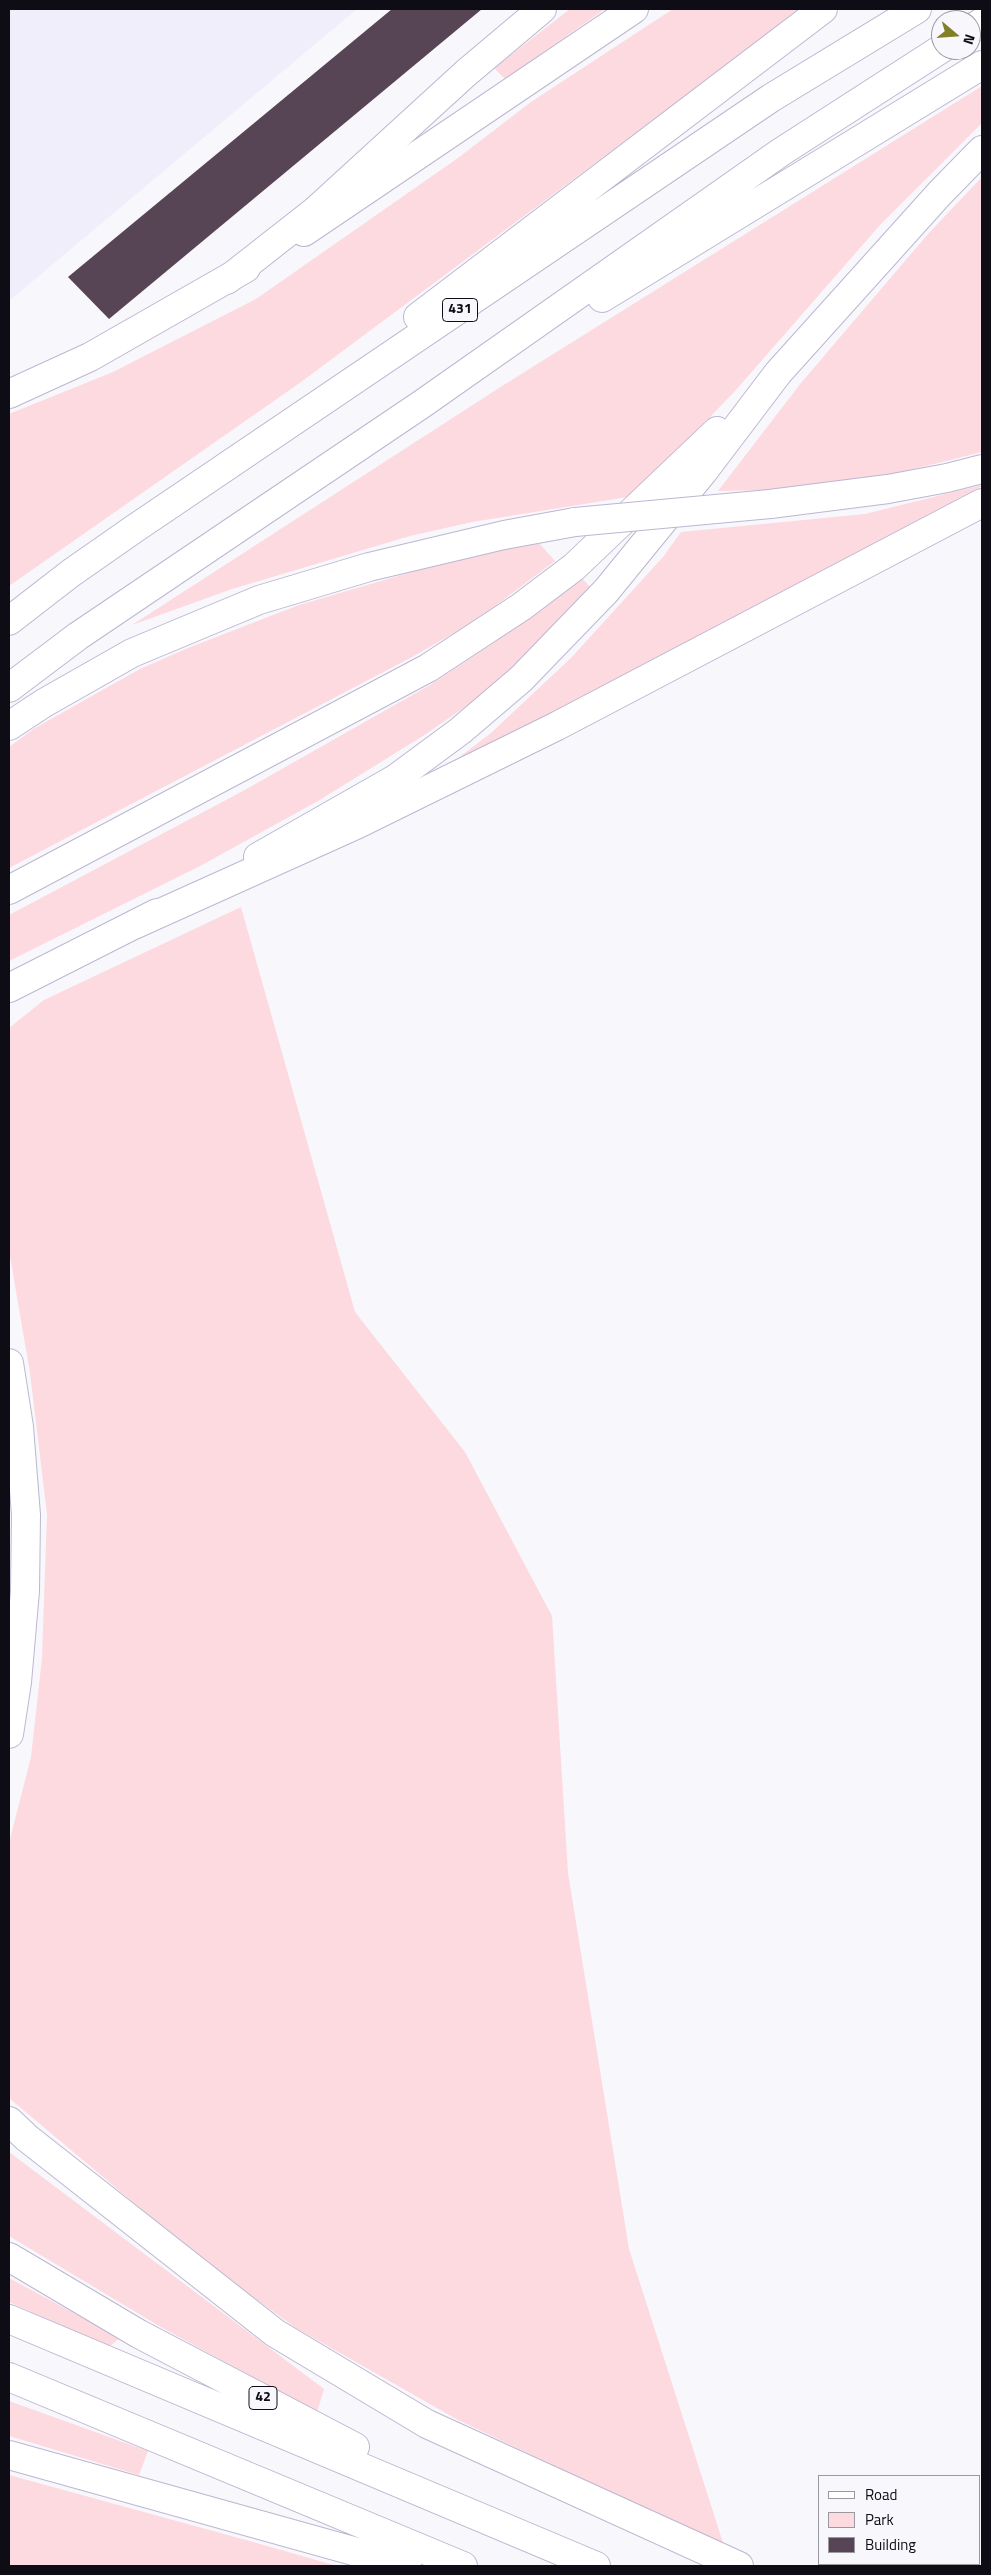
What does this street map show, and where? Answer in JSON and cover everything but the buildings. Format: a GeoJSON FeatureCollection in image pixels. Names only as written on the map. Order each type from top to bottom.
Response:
{"type":"FeatureCollection","features":[{"type":"Feature","properties":{"kind":"main road"},"geometry":{"type":"LineString","coordinates":[[227,280],[315,211],[466,72],[542,9]]}},
{"type":"Feature","properties":{"kind":"main road"},"geometry":{"type":"LineString","coordinates":[[9,394],[90,357],[227,280],[352,201],[634,9]]}},
{"type":"Feature","properties":{"kind":"main road"},"geometry":{"type":"LineString","coordinates":[[134,529],[511,247],[653,136],[823,9]]}},
{"type":"Feature","properties":{"kind":"main road","name":"431"},"geometry":{"type":"LineString","coordinates":[[9,621],[71,573],[134,529],[772,98],[917,9]]}},
{"type":"Feature","properties":{"kind":"main road"},"geometry":{"type":"LineString","coordinates":[[9,688],[78,636],[422,404],[781,152],[931,55]]}},
{"type":"Feature","properties":{"kind":"main road"},"geometry":{"type":"LineString","coordinates":[[422,404],[663,262],[982,65]]}},
{"type":"Feature","properties":{"kind":"main road"},"geometry":{"type":"LineString","coordinates":[[9,890],[428,668],[520,607],[574,567],[778,373],[940,193],[982,150]]}},
{"type":"Feature","properties":{"kind":"main road"},"geometry":{"type":"LineString","coordinates":[[10,988],[136,924],[326,820],[395,778],[460,730],[521,679],[606,591],[702,472],[778,373]]}},
{"type":"Feature","properties":{"kind":"main road"},"geometry":{"type":"LineString","coordinates":[[9,726],[44,703],[132,653],[206,620],[259,600],[369,567],[504,535],[574,522],[770,504],[888,489],[947,478],[982,469]]}},
{"type":"Feature","properties":{"kind":"main road"},"geometry":{"type":"LineString","coordinates":[[136,924],[358,824],[557,726],[982,503]]}},
{"type":"Feature","properties":{"kind":"main road"},"geometry":{"type":"LineString","coordinates":[[9,1364],[19,1426],[26,1516],[25,1591],[9,1734]]}},
{"type":"Feature","properties":{"kind":"main road"},"geometry":{"type":"LineString","coordinates":[[15,2129],[275,2333],[427,2424],[739,2566]]}},
{"type":"Feature","properties":{"kind":"main road","name":"42"},"geometry":{"type":"LineString","coordinates":[[9,2258],[139,2334],[521,2533],[596,2566]]}},
{"type":"Feature","properties":{"kind":"main road"},"geometry":{"type":"LineString","coordinates":[[9,2319],[521,2533]]}},
{"type":"Feature","properties":{"kind":"main road"},"geometry":{"type":"LineString","coordinates":[[9,2377],[463,2566]]}},
{"type":"Feature","properties":{"kind":"main road"},"geometry":{"type":"LineString","coordinates":[[9,2455],[407,2566]]}},
{"type":"Feature","properties":{"kind":"shaded area"},"geometry":{"type":"Polygon","coordinates":[[[9,9],[357,9],[9,301],[9,9]]]}},
{"type":"Feature","properties":{"kind":"green space"},"geometry":{"type":"Polygon","coordinates":[[[570,9],[605,9],[505,79],[494,68],[570,9]]]}},
{"type":"Feature","properties":{"kind":"green space"},"geometry":{"type":"Polygon","coordinates":[[[673,9],[798,9],[739,56],[301,382],[9,586],[9,414],[113,372],[256,299],[458,158],[531,102],[673,9]]]}},
{"type":"Feature","properties":{"kind":"green space"},"geometry":{"type":"Polygon","coordinates":[[[982,86],[982,123],[880,225],[735,391],[634,496],[472,522],[410,536],[232,589],[132,625],[499,388],[982,86]]]}},
{"type":"Feature","properties":{"kind":"green space"},"geometry":{"type":"Polygon","coordinates":[[[982,177],[982,452],[882,477],[815,489],[718,491],[801,383],[928,234],[982,177]]]}},
{"type":"Feature","properties":{"kind":"green space"},"geometry":{"type":"Polygon","coordinates":[[[982,485],[440,772],[491,733],[571,658],[663,557],[681,532],[865,514],[982,485]]]}},
{"type":"Feature","properties":{"kind":"green space"},"geometry":{"type":"Polygon","coordinates":[[[538,542],[555,561],[491,609],[459,630],[414,656],[9,868],[9,747],[35,728],[140,669],[188,648],[299,605],[449,561],[538,542]]]}},
{"type":"Feature","properties":{"kind":"green space"},"geometry":{"type":"Polygon","coordinates":[[[580,576],[593,590],[547,636],[475,700],[426,734],[318,801],[200,866],[9,961],[9,915],[243,791],[430,685],[495,642],[580,576]]]}},
{"type":"Feature","properties":{"kind":"green space"},"geometry":{"type":"Polygon","coordinates":[[[241,907],[355,1312],[465,1452],[552,1616],[568,1873],[629,2249],[724,2546],[458,2420],[296,2328],[202,2260],[9,2098],[9,1843],[31,1757],[42,1658],[47,1514],[30,1373],[9,1250],[9,1028],[44,1000],[241,907]]]}},
{"type":"Feature","properties":{"kind":"green space"},"geometry":{"type":"Polygon","coordinates":[[[9,2152],[324,2389],[317,2412],[159,2326],[9,2236],[9,2152]]]}},
{"type":"Feature","properties":{"kind":"green space"},"geometry":{"type":"Polygon","coordinates":[[[9,2278],[120,2338],[109,2347],[9,2302],[9,2278]]]}},
{"type":"Feature","properties":{"kind":"green space"},"geometry":{"type":"Polygon","coordinates":[[[9,2401],[148,2451],[139,2475],[9,2436],[9,2401]]]}},
{"type":"Feature","properties":{"kind":"green space"},"geometry":{"type":"Polygon","coordinates":[[[9,2475],[253,2542],[337,2566],[9,2566],[9,2475]]]}}]}
